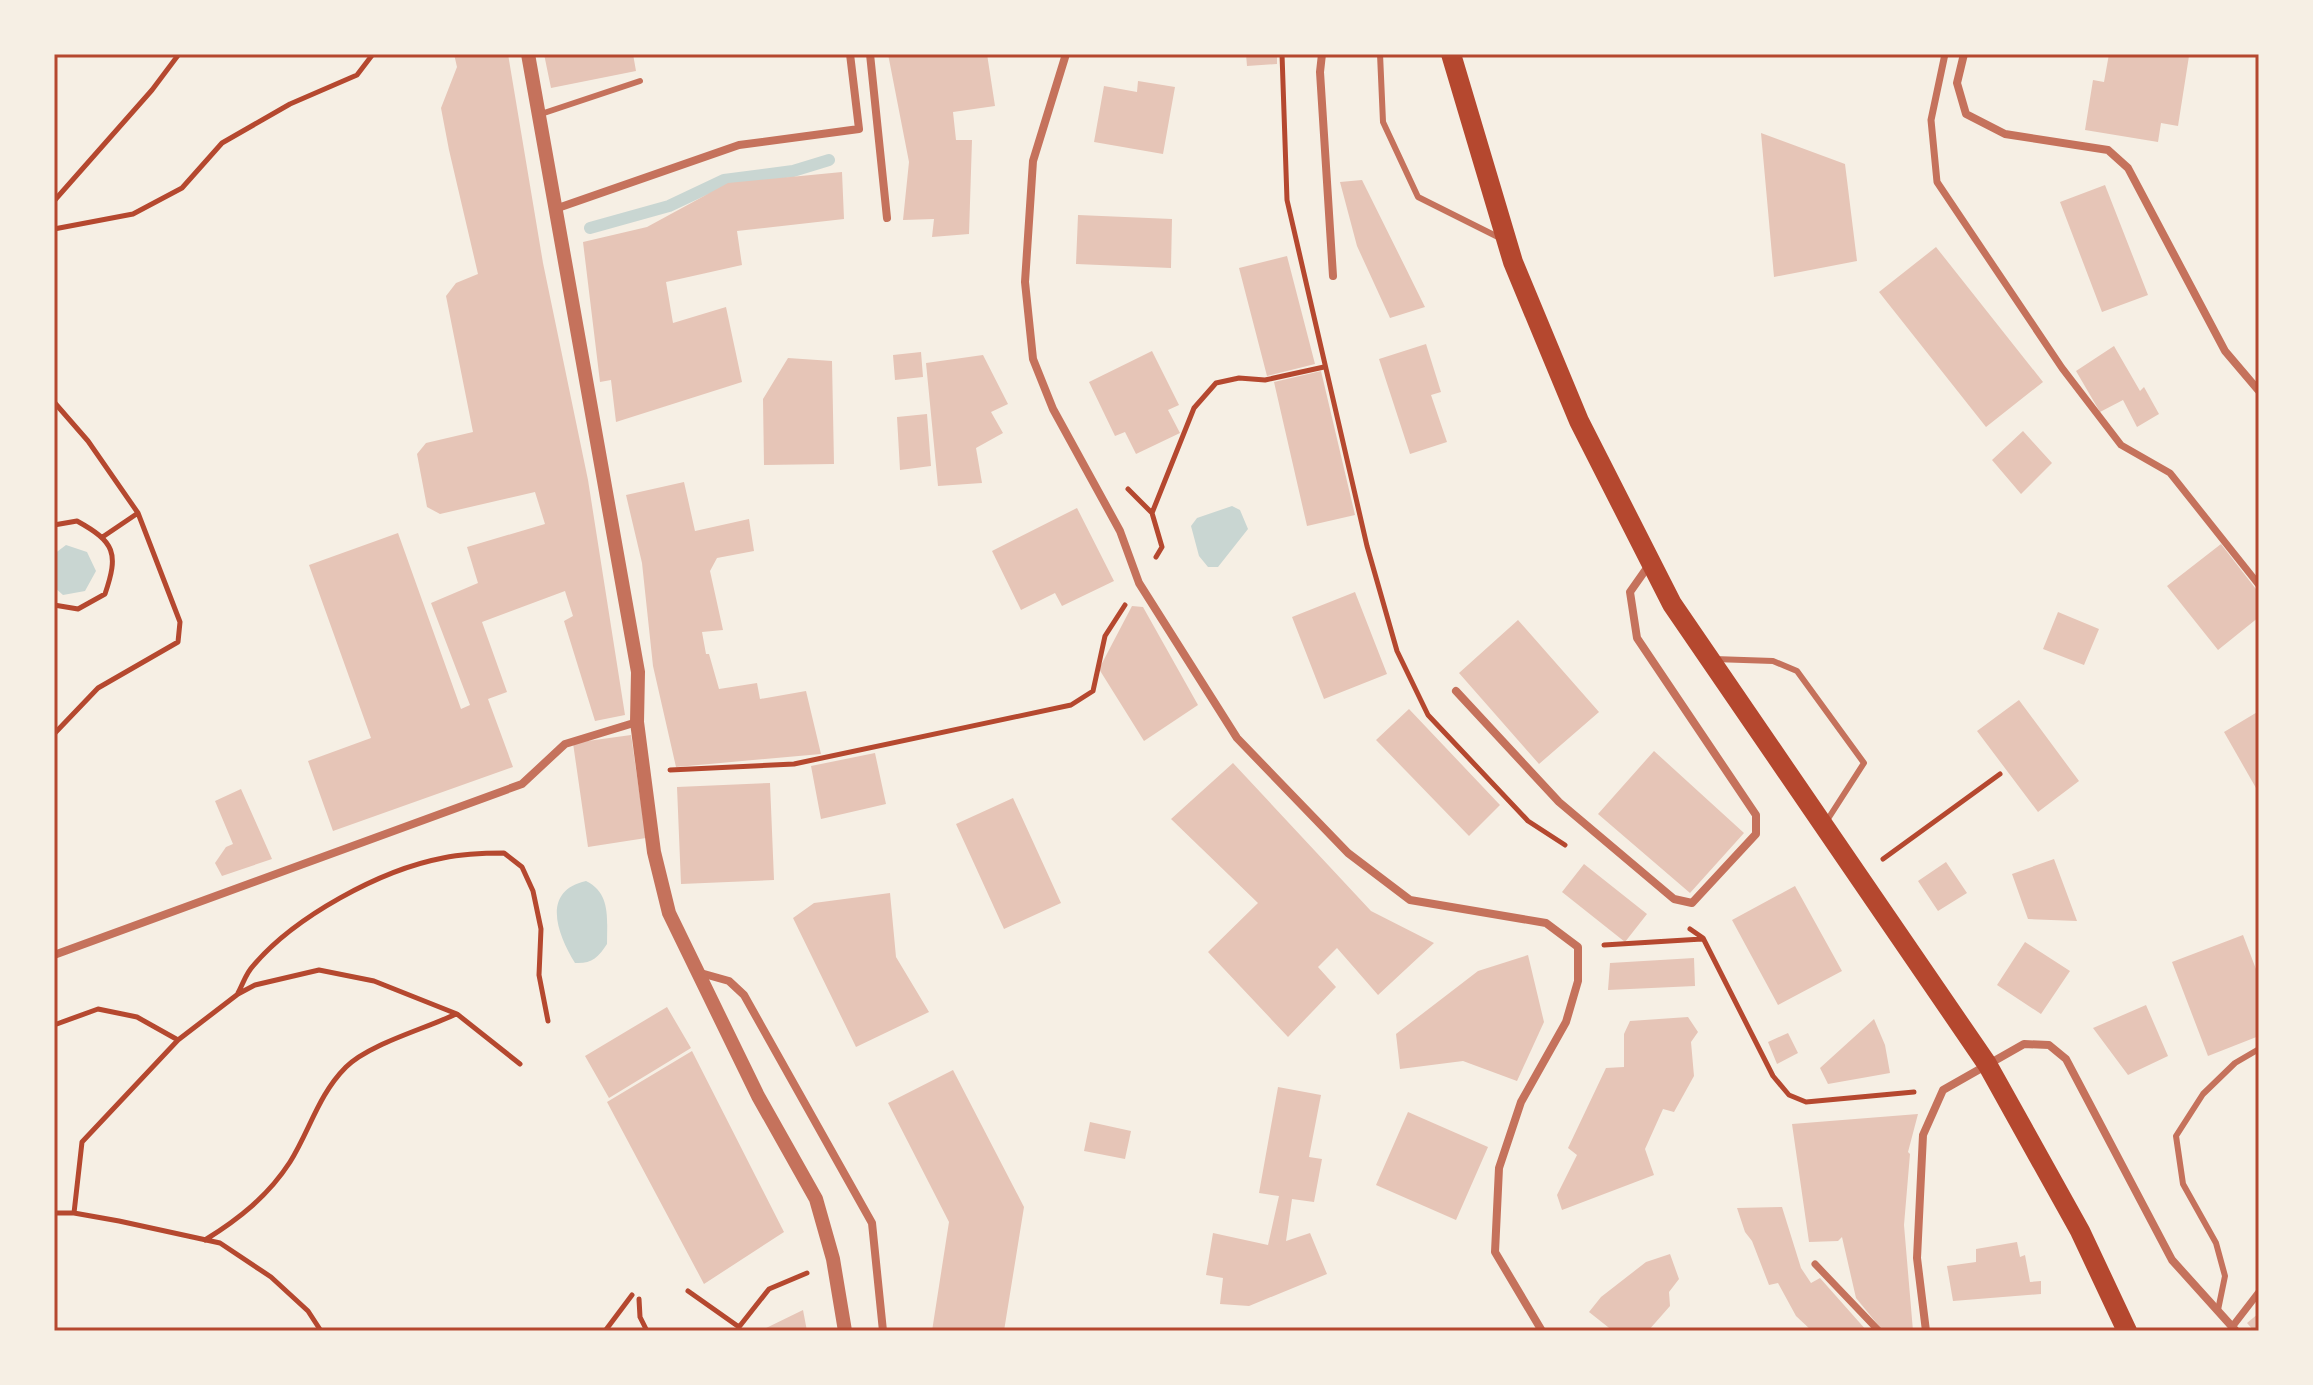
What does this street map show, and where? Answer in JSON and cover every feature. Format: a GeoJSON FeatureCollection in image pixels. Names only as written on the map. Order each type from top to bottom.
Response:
{"type":"FeatureCollection","features":[{"type":"Feature","properties":{"kind":"main road"},"geometry":{"type":"LineString","coordinates":[[1451,54],[1513,262],[1579,421],[1672,604],[1987,1064],[2080,1231],[2127,1331]]}},
{"type":"Feature","properties":{"kind":"street"},"geometry":{"type":"LineString","coordinates":[[528,54],[638,672],[637,722],[654,852],[669,913],[758,1096],[816,1199],[833,1259],[845,1331]]}},
{"type":"Feature","properties":{"kind":"street"},"geometry":{"type":"LineString","coordinates":[[554,209],[739,145],[859,129],[850,54]]}},
{"type":"Feature","properties":{"kind":"street"},"geometry":{"type":"LineString","coordinates":[[870,54],[887,218]]}},
{"type":"Feature","properties":{"kind":"street"},"geometry":{"type":"LineString","coordinates":[[1066,54],[1033,161],[1025,282],[1033,359],[1053,409],[1120,531],[1139,583],[1237,738],[1348,853],[1410,900],[1546,923],[1578,947],[1578,981],[1566,1022],[1521,1102],[1499,1168],[1495,1252],[1542,1331]]}},
{"type":"Feature","properties":{"kind":"street"},"geometry":{"type":"LineString","coordinates":[[1322,54],[1320,72],[1333,276]]}},
{"type":"Feature","properties":{"kind":"street"},"geometry":{"type":"LineString","coordinates":[[1945,54],[1931,120],[1937,182],[2062,368],[2121,445],[2170,473],[2259,585]]}},
{"type":"Feature","properties":{"kind":"street"},"geometry":{"type":"LineString","coordinates":[[1964,54],[1957,83],[1966,114],[2005,134],[2108,150],[2128,168],[2225,351],[2259,391]]}},
{"type":"Feature","properties":{"kind":"street"},"geometry":{"type":"LineString","coordinates":[[1456,691],[1559,802],[1674,899],[1692,903],[1756,834],[1756,815],[1637,638],[1630,592],[1651,563]]}},
{"type":"Feature","properties":{"kind":"street"},"geometry":{"type":"LineString","coordinates":[[54,955],[522,784],[565,744],[637,722]]}},
{"type":"Feature","properties":{"kind":"street"},"geometry":{"type":"LineString","coordinates":[[697,972],[729,981],[744,995],[872,1223],[883,1331]]}},
{"type":"Feature","properties":{"kind":"street"},"geometry":{"type":"LineString","coordinates":[[1926,1331],[1917,1258],[1923,1135],[1943,1090],[2024,1044],[2049,1045],[2066,1059],[2172,1260],[2234,1329],[2259,1292]]}},
{"type":"Feature","properties":{"kind":"street"},"geometry":{"type":"LineString","coordinates":[[1815,1264],[1879,1331]]}},
{"type":"Feature","properties":{"kind":"lane"},"geometry":{"type":"LineString","coordinates":[[1380,54],[1383,122],[1418,197],[1506,241]]}},
{"type":"Feature","properties":{"kind":"lane"},"geometry":{"type":"LineString","coordinates":[[538,115],[640,81]]}},
{"type":"Feature","properties":{"kind":"lane"},"geometry":{"type":"LineString","coordinates":[[1710,658],[1773,661],[1797,671],[1864,763],[1824,825]]}},
{"type":"Feature","properties":{"kind":"lane"},"geometry":{"type":"LineString","coordinates":[[2218,1310],[2225,1276],[2216,1243],[2183,1184],[2176,1136],[2203,1094],[2235,1063],[2259,1049]]}},
{"type":"Feature","properties":{"kind":"path"},"geometry":{"type":"LineString","coordinates":[[54,201],[152,90],[179,54]]}},
{"type":"Feature","properties":{"kind":"path"},"geometry":{"type":"LineString","coordinates":[[54,229],[133,214],[182,188],[222,143],[290,104],[357,75],[373,54]]}},
{"type":"Feature","properties":{"kind":"path"},"geometry":{"type":"LineString","coordinates":[[1282,54],[1287,200],[1367,546],[1397,651],[1428,715],[1528,821],[1568,847]]}},
{"type":"Feature","properties":{"kind":"path"},"geometry":{"type":"LineString","coordinates":[[645,772],[794,764],[1071,705],[1093,691],[1105,636],[1162,547],[1152,513],[1194,408],[1216,383],[1239,378],[1265,380],[1324,367]]}},
{"type":"Feature","properties":{"kind":"path"},"geometry":{"type":"LineString","coordinates":[[54,402],[88,441],[138,513],[180,622],[178,642],[98,688],[54,734]]}},
{"type":"Feature","properties":{"kind":"path"},"geometry":{"type":"LineString","coordinates":[[104,536],[138,513]]}},
{"type":"Feature","properties":{"kind":"path"},"geometry":{"type":"LineString","coordinates":[[54,525],[77,521],[104,536],[114,565],[105,594],[78,609],[54,605]]}},
{"type":"Feature","properties":{"kind":"path"},"geometry":{"type":"LineString","coordinates":[[1859,876],[2000,774]]}},
{"type":"Feature","properties":{"kind":"path"},"geometry":{"type":"LineString","coordinates":[[238,994],[251,967],[286,934],[335,900],[388,876],[442,858],[504,853],[522,867],[533,891],[541,929],[539,975],[548,1021]]}},
{"type":"Feature","properties":{"kind":"path"},"geometry":{"type":"LineString","coordinates":[[1682,924],[1703,938],[1773,1076],[1789,1095],[1806,1102],[1943,1090]]}},
{"type":"Feature","properties":{"kind":"path"},"geometry":{"type":"LineString","coordinates":[[1578,947],[1703,938]]}},
{"type":"Feature","properties":{"kind":"path"},"geometry":{"type":"LineString","coordinates":[[74,1213],[82,1142],[178,1040],[238,994],[255,985],[319,970],[374,981],[457,1014],[520,1064]]}},
{"type":"Feature","properties":{"kind":"path"},"geometry":{"type":"LineString","coordinates":[[54,1025],[98,1009],[137,1017],[178,1040]]}},
{"type":"Feature","properties":{"kind":"path"},"geometry":{"type":"LineString","coordinates":[[205,1240],[238,1219],[269,1191],[291,1160],[327,1088],[349,1064],[388,1042],[457,1014]]}},
{"type":"Feature","properties":{"kind":"path"},"geometry":{"type":"LineString","coordinates":[[54,1213],[74,1213],[220,1243],[271,1277],[308,1311],[321,1331]]}},
{"type":"Feature","properties":{"kind":"path"},"geometry":{"type":"LineString","coordinates":[[688,1291],[738,1329],[769,1289],[833,1259]]}},
{"type":"Feature","properties":{"kind":"path"},"geometry":{"type":"LineString","coordinates":[[605,1331],[632,1295]]}},
{"type":"Feature","properties":{"kind":"path"},"geometry":{"type":"LineString","coordinates":[[639,1299],[640,1317],[647,1331]]}},
{"type":"Feature","properties":{"kind":"shaded area"},"geometry":{"type":"Polygon","coordinates":[[[1232,506],[1240,510],[1248,529],[1218,567],[1208,567],[1199,556],[1191,526],[1197,518],[1232,506]]]}},
{"type":"Feature","properties":{"kind":"shaded area"},"geometry":{"type":"Polygon","coordinates":[[[66,545],[87,552],[96,571],[85,591],[63,595],[54,587],[54,554],[66,545]]]}},
{"type":"Feature","properties":{"kind":"shaded area"},"geometry":{"type":"Polygon","coordinates":[[[586,881],[600,892],[604,900],[607,944],[594,959],[575,963],[559,927],[558,904],[572,886],[586,881]]]}},
{"type":"Feature","properties":{"kind":"building"},"geometry":{"type":"Polygon","coordinates":[[[454,54],[508,54],[543,263],[588,480],[625,715],[595,721],[564,621],[573,616],[565,591],[482,622],[507,692],[488,699],[513,767],[333,831],[308,761],[371,738],[309,565],[398,533],[461,709],[470,705],[431,603],[478,583],[467,547],[545,524],[535,492],[440,514],[427,507],[417,454],[426,443],[473,432],[446,296],[456,283],[478,274],[441,108],[457,67],[454,54]]]}},
{"type":"Feature","properties":{"kind":"building"},"geometry":{"type":"Polygon","coordinates":[[[544,54],[633,54],[636,71],[551,88],[544,54]]]}},
{"type":"Feature","properties":{"kind":"building"},"geometry":{"type":"Polygon","coordinates":[[[888,54],[987,54],[995,106],[953,112],[956,140],[972,140],[969,234],[932,237],[934,219],[903,220],[909,162],[888,54]]]}},
{"type":"Feature","properties":{"kind":"building"},"geometry":{"type":"Polygon","coordinates":[[[1246,54],[1277,54],[1277,64],[1247,66],[1246,54]]]}},
{"type":"Feature","properties":{"kind":"building"},"geometry":{"type":"Polygon","coordinates":[[[2109,54],[2189,56],[2178,126],[2161,123],[2158,142],[2085,130],[2093,80],[2104,82],[2109,54]]]}},
{"type":"Feature","properties":{"kind":"building"},"geometry":{"type":"Polygon","coordinates":[[[1138,81],[1175,87],[1163,154],[1094,142],[1104,86],[1137,92],[1138,81]]]}},
{"type":"Feature","properties":{"kind":"building"},"geometry":{"type":"Polygon","coordinates":[[[1761,133],[1845,164],[1857,261],[1774,277],[1761,133]]]}},
{"type":"Feature","properties":{"kind":"building"},"geometry":{"type":"Polygon","coordinates":[[[842,172],[844,219],[737,231],[742,265],[666,282],[673,323],[726,307],[742,382],[616,422],[611,380],[600,382],[583,242],[647,227],[728,183],[842,172]]]}},
{"type":"Feature","properties":{"kind":"building"},"geometry":{"type":"Polygon","coordinates":[[[1362,180],[1425,307],[1390,318],[1357,246],[1340,182],[1362,180]]]}},
{"type":"Feature","properties":{"kind":"building"},"geometry":{"type":"Polygon","coordinates":[[[2105,185],[2148,295],[2102,312],[2060,202],[2105,185]]]}},
{"type":"Feature","properties":{"kind":"building"},"geometry":{"type":"Polygon","coordinates":[[[1078,215],[1172,219],[1171,268],[1076,264],[1078,215]]]}},
{"type":"Feature","properties":{"kind":"building"},"geometry":{"type":"Polygon","coordinates":[[[1936,247],[2043,382],[1986,427],[1879,292],[1936,247]]]}},
{"type":"Feature","properties":{"kind":"building"},"geometry":{"type":"Polygon","coordinates":[[[1287,256],[1315,364],[1267,376],[1239,268],[1287,256]]]}},
{"type":"Feature","properties":{"kind":"building"},"geometry":{"type":"Polygon","coordinates":[[[1426,344],[1441,392],[1431,395],[1447,442],[1410,454],[1379,359],[1426,344]]]}},
{"type":"Feature","properties":{"kind":"building"},"geometry":{"type":"Polygon","coordinates":[[[2114,346],[2140,391],[2144,387],[2159,414],[2137,427],[2123,400],[2100,412],[2076,371],[2114,346]]]}},
{"type":"Feature","properties":{"kind":"building"},"geometry":{"type":"Polygon","coordinates":[[[1152,351],[1179,405],[1168,410],[1180,433],[1136,454],[1125,432],[1115,436],[1089,382],[1152,351]]]}},
{"type":"Feature","properties":{"kind":"building"},"geometry":{"type":"Polygon","coordinates":[[[921,352],[923,377],[895,380],[893,355],[921,352]]]}},
{"type":"Feature","properties":{"kind":"building"},"geometry":{"type":"Polygon","coordinates":[[[983,355],[1008,404],[991,412],[1003,433],[976,448],[982,483],[938,486],[926,363],[983,355]]]}},
{"type":"Feature","properties":{"kind":"building"},"geometry":{"type":"Polygon","coordinates":[[[788,358],[832,361],[834,464],[764,465],[763,399],[788,358]]]}},
{"type":"Feature","properties":{"kind":"building"},"geometry":{"type":"Polygon","coordinates":[[[1321,371],[1355,515],[1307,526],[1274,382],[1321,371]]]}},
{"type":"Feature","properties":{"kind":"building"},"geometry":{"type":"Polygon","coordinates":[[[927,414],[931,466],[900,470],[897,417],[927,414]]]}},
{"type":"Feature","properties":{"kind":"building"},"geometry":{"type":"Polygon","coordinates":[[[2023,431],[2052,463],[2021,494],[1992,460],[2023,431]]]}},
{"type":"Feature","properties":{"kind":"building"},"geometry":{"type":"Polygon","coordinates":[[[684,482],[695,531],[749,519],[754,551],[717,558],[710,571],[723,630],[702,632],[706,654],[709,654],[719,689],[757,683],[760,699],[806,691],[821,754],[676,767],[653,666],[642,563],[626,495],[684,482]]]}},
{"type":"Feature","properties":{"kind":"building"},"geometry":{"type":"Polygon","coordinates":[[[1077,508],[1114,581],[1062,606],[1055,593],[1021,610],[992,551],[1077,508]]]}},
{"type":"Feature","properties":{"kind":"building"},"geometry":{"type":"Polygon","coordinates":[[[2221,544],[2259,593],[2259,617],[2218,650],[2167,586],[2221,544]]]}},
{"type":"Feature","properties":{"kind":"building"},"geometry":{"type":"Polygon","coordinates":[[[1355,592],[1387,674],[1324,699],[1292,617],[1355,592]]]}},
{"type":"Feature","properties":{"kind":"building"},"geometry":{"type":"Polygon","coordinates":[[[1132,606],[1143,607],[1198,705],[1144,741],[1099,669],[1132,606]]]}},
{"type":"Feature","properties":{"kind":"building"},"geometry":{"type":"Polygon","coordinates":[[[2058,612],[2099,629],[2084,665],[2043,649],[2058,612]]]}},
{"type":"Feature","properties":{"kind":"building"},"geometry":{"type":"Polygon","coordinates":[[[1518,620],[1599,712],[1539,764],[1459,673],[1518,620]]]}},
{"type":"Feature","properties":{"kind":"building"},"geometry":{"type":"Polygon","coordinates":[[[2019,700],[2079,781],[2038,812],[1977,731],[2019,700]]]}},
{"type":"Feature","properties":{"kind":"building"},"geometry":{"type":"Polygon","coordinates":[[[1409,709],[1500,805],[1469,836],[1376,740],[1409,709]]]}},
{"type":"Feature","properties":{"kind":"building"},"geometry":{"type":"Polygon","coordinates":[[[2259,711],[2257,796],[2256,788],[2224,732],[2259,711]]]}},
{"type":"Feature","properties":{"kind":"building"},"geometry":{"type":"Polygon","coordinates":[[[631,735],[646,838],[588,847],[573,743],[631,735]]]}},
{"type":"Feature","properties":{"kind":"building"},"geometry":{"type":"Polygon","coordinates":[[[1654,751],[1744,833],[1690,893],[1598,814],[1654,751]]]}},
{"type":"Feature","properties":{"kind":"building"},"geometry":{"type":"Polygon","coordinates":[[[875,753],[886,804],[821,819],[811,766],[875,753]]]}},
{"type":"Feature","properties":{"kind":"building"},"geometry":{"type":"Polygon","coordinates":[[[1233,763],[1371,911],[1434,943],[1378,995],[1337,948],[1318,967],[1336,987],[1288,1037],[1208,952],[1258,903],[1171,819],[1233,763]]]}},
{"type":"Feature","properties":{"kind":"building"},"geometry":{"type":"Polygon","coordinates":[[[770,783],[774,880],[681,884],[677,787],[770,783]]]}},
{"type":"Feature","properties":{"kind":"building"},"geometry":{"type":"Polygon","coordinates":[[[241,789],[272,859],[222,876],[215,863],[226,847],[233,844],[215,801],[241,789]]]}},
{"type":"Feature","properties":{"kind":"building"},"geometry":{"type":"Polygon","coordinates":[[[1013,798],[1061,903],[1004,929],[956,824],[1013,798]]]}},
{"type":"Feature","properties":{"kind":"building"},"geometry":{"type":"Polygon","coordinates":[[[2054,859],[2077,921],[2028,919],[2012,874],[2054,859]]]}},
{"type":"Feature","properties":{"kind":"building"},"geometry":{"type":"Polygon","coordinates":[[[1946,862],[1967,893],[1938,911],[1918,881],[1946,862]]]}},
{"type":"Feature","properties":{"kind":"building"},"geometry":{"type":"Polygon","coordinates":[[[1584,864],[1647,914],[1625,942],[1562,892],[1584,864]]]}},
{"type":"Feature","properties":{"kind":"building"},"geometry":{"type":"Polygon","coordinates":[[[1795,886],[1842,971],[1778,1005],[1732,920],[1795,886]]]}},
{"type":"Feature","properties":{"kind":"building"},"geometry":{"type":"Polygon","coordinates":[[[890,893],[896,957],[929,1012],[856,1047],[793,918],[814,903],[890,893]]]}},
{"type":"Feature","properties":{"kind":"building"},"geometry":{"type":"Polygon","coordinates":[[[2243,935],[2259,977],[2259,1036],[2208,1056],[2172,962],[2243,935]]]}},
{"type":"Feature","properties":{"kind":"building"},"geometry":{"type":"Polygon","coordinates":[[[2025,942],[2070,971],[2041,1014],[1997,985],[2025,942]]]}},
{"type":"Feature","properties":{"kind":"building"},"geometry":{"type":"Polygon","coordinates":[[[1528,955],[1544,1022],[1517,1081],[1463,1061],[1400,1069],[1396,1034],[1478,971],[1528,955]]]}},
{"type":"Feature","properties":{"kind":"building"},"geometry":{"type":"Polygon","coordinates":[[[1694,958],[1695,986],[1608,990],[1610,963],[1694,958]]]}},
{"type":"Feature","properties":{"kind":"building"},"geometry":{"type":"Polygon","coordinates":[[[2146,1005],[2168,1056],[2128,1075],[2093,1028],[2146,1005]]]}},
{"type":"Feature","properties":{"kind":"building"},"geometry":{"type":"Polygon","coordinates":[[[667,1007],[691,1048],[609,1098],[585,1056],[667,1007]]]}},
{"type":"Feature","properties":{"kind":"building"},"geometry":{"type":"Polygon","coordinates":[[[1688,1017],[1698,1032],[1691,1042],[1694,1076],[1674,1112],[1663,1109],[1645,1149],[1654,1175],[1562,1210],[1557,1195],[1577,1155],[1568,1148],[1606,1068],[1624,1067],[1624,1034],[1630,1021],[1688,1017]]]}},
{"type":"Feature","properties":{"kind":"building"},"geometry":{"type":"Polygon","coordinates":[[[1874,1019],[1885,1045],[1890,1073],[1828,1084],[1820,1068],[1874,1019]]]}},
{"type":"Feature","properties":{"kind":"building"},"geometry":{"type":"Polygon","coordinates":[[[1788,1033],[1798,1053],[1777,1064],[1768,1042],[1788,1033]]]}},
{"type":"Feature","properties":{"kind":"building"},"geometry":{"type":"Polygon","coordinates":[[[692,1051],[784,1232],[704,1284],[607,1102],[692,1051]]]}},
{"type":"Feature","properties":{"kind":"building"},"geometry":{"type":"Polygon","coordinates":[[[953,1070],[1024,1207],[1004,1331],[932,1331],[949,1222],[888,1103],[953,1070]]]}},
{"type":"Feature","properties":{"kind":"building"},"geometry":{"type":"Polygon","coordinates":[[[1278,1087],[1321,1095],[1309,1157],[1322,1159],[1314,1202],[1292,1199],[1286,1241],[1310,1233],[1327,1274],[1249,1306],[1220,1304],[1223,1278],[1206,1275],[1213,1233],[1268,1245],[1279,1196],[1259,1193],[1278,1087]]]}},
{"type":"Feature","properties":{"kind":"building"},"geometry":{"type":"Polygon","coordinates":[[[1408,1112],[1488,1147],[1456,1220],[1376,1185],[1408,1112]]]}},
{"type":"Feature","properties":{"kind":"building"},"geometry":{"type":"Polygon","coordinates":[[[1918,1114],[1908,1152],[1904,1225],[1913,1331],[1883,1331],[1856,1298],[1842,1237],[1838,1241],[1809,1242],[1792,1124],[1918,1114]]]}},
{"type":"Feature","properties":{"kind":"building"},"geometry":{"type":"Polygon","coordinates":[[[1090,1122],[1131,1131],[1125,1159],[1084,1151],[1090,1122]]]}},
{"type":"Feature","properties":{"kind":"building"},"geometry":{"type":"Polygon","coordinates":[[[1782,1207],[1801,1268],[1811,1283],[1820,1278],[1867,1331],[1812,1331],[1796,1316],[1778,1283],[1769,1285],[1737,1208],[1782,1207]]]}},
{"type":"Feature","properties":{"kind":"building"},"geometry":{"type":"Polygon","coordinates":[[[2017,1242],[2020,1257],[2025,1255],[2030,1282],[2041,1281],[2041,1294],[1953,1301],[1947,1266],[1976,1262],[1976,1249],[2017,1242]]]}},
{"type":"Feature","properties":{"kind":"building"},"geometry":{"type":"Polygon","coordinates":[[[1670,1254],[1679,1279],[1669,1292],[1670,1306],[1648,1331],[1613,1331],[1589,1312],[1601,1297],[1646,1262],[1670,1254]]]}},
{"type":"Feature","properties":{"kind":"building"},"geometry":{"type":"Polygon","coordinates":[[[803,1310],[807,1331],[760,1331],[803,1310]]]}},
{"type":"Feature","properties":{"kind":"building"},"geometry":{"type":"Polygon","coordinates":[[[2259,1313],[2259,1331],[2254,1331],[2247,1323],[2259,1313]]]}},
{"type":"Feature","properties":{"kind":"waterway"},"geometry":{"type":"LineString","coordinates":[[590,228],[669,206],[724,180],[793,171],[829,160]]}}]}
